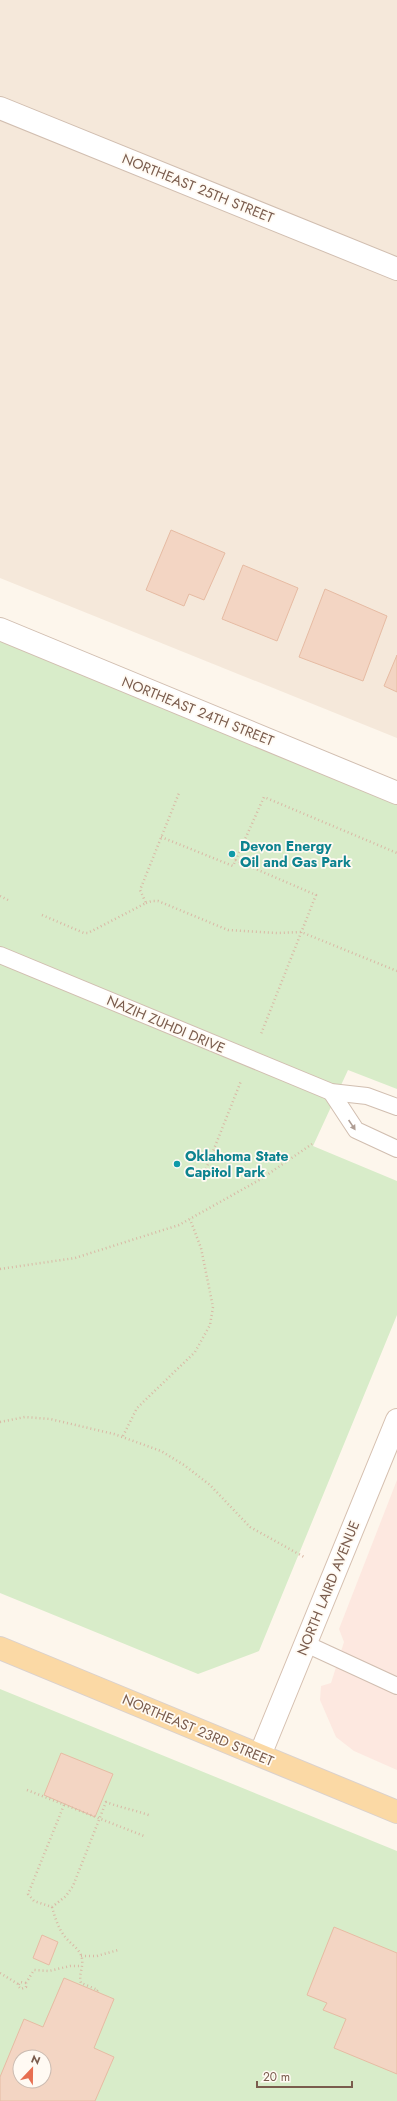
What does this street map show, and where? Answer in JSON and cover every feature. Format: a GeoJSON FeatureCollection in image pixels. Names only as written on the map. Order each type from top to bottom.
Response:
{"type":"FeatureCollection","features":[{"type":"Feature","properties":{"kind":"main road","name":"NORTHEAST 23RD STREET"},"geometry":{"type":"LineString","coordinates":[[0,1648],[397,1812]]}},
{"type":"Feature","properties":{"kind":"street","name":"NORTHEAST 25TH STREET"},"geometry":{"type":"LineString","coordinates":[[0,108],[397,269]]}},
{"type":"Feature","properties":{"kind":"street","name":"NORTHEAST 24TH STREET"},"geometry":{"type":"LineString","coordinates":[[0,630],[397,793]]}},
{"type":"Feature","properties":{"kind":"street","name":"NORTH LAIRD AVENUE"},"geometry":{"type":"LineString","coordinates":[[260,1755],[397,1420]]}},
{"type":"Feature","properties":{"kind":"lane","name":"NAZIH ZUHDI DRIVE"},"geometry":{"type":"LineString","coordinates":[[0,955],[331,1092],[367,1096],[397,1107]]}},
{"type":"Feature","properties":{"kind":"lane"},"geometry":{"type":"LineString","coordinates":[[331,1092],[356,1130],[397,1149]]}},
{"type":"Feature","properties":{"kind":"lane"},"geometry":{"type":"LineString","coordinates":[[306,1644],[397,1686]]}},
{"type":"Feature","properties":{"kind":"path"},"geometry":{"type":"LineString","coordinates":[[146,903],[140,890],[179,793]]}},
{"type":"Feature","properties":{"kind":"path"},"geometry":{"type":"LineString","coordinates":[[161,837],[233,866],[264,797],[397,853]]}},
{"type":"Feature","properties":{"kind":"path"},"geometry":{"type":"LineString","coordinates":[[235,860],[316,895],[261,1034]]}},
{"type":"Feature","properties":{"kind":"path"},"geometry":{"type":"LineString","coordinates":[[0,896],[8,900]]}},
{"type":"Feature","properties":{"kind":"path"},"geometry":{"type":"LineString","coordinates":[[42,915],[84,933],[88,933],[152,901],[158,902],[228,930],[277,933],[301,932],[397,971]]}},
{"type":"Feature","properties":{"kind":"path"},"geometry":{"type":"LineString","coordinates":[[206,1169],[242,1079]]}},
{"type":"Feature","properties":{"kind":"path"},"geometry":{"type":"LineString","coordinates":[[0,1269],[75,1258],[172,1228],[261,1179],[312,1144]]}},
{"type":"Feature","properties":{"kind":"path"},"geometry":{"type":"LineString","coordinates":[[122,1436],[137,1408],[195,1352],[210,1325],[213,1307],[201,1248],[190,1218]]}},
{"type":"Feature","properties":{"kind":"path"},"geometry":{"type":"LineString","coordinates":[[0,1422],[25,1417],[50,1419],[122,1436],[161,1452],[184,1465],[210,1485],[250,1527],[304,1557]]}},
{"type":"Feature","properties":{"kind":"path"},"geometry":{"type":"LineString","coordinates":[[27,1790],[144,1836]]}},
{"type":"Feature","properties":{"kind":"path"},"geometry":{"type":"LineString","coordinates":[[52,1907],[66,1896],[72,1886],[106,1802],[122,1809],[135,1810],[151,1816]]}},
{"type":"Feature","properties":{"kind":"path"},"geometry":{"type":"LineString","coordinates":[[52,1907],[34,1901],[28,1894],[64,1805]]}},
{"type":"Feature","properties":{"kind":"path"},"geometry":{"type":"LineString","coordinates":[[52,1907],[58,1925],[66,1938],[77,1948],[81,1956],[82,1966],[79,1978],[81,1983],[98,1991]]}},
{"type":"Feature","properties":{"kind":"path"},"geometry":{"type":"LineString","coordinates":[[81,1956],[97,1956],[118,1950]]}},
{"type":"Feature","properties":{"kind":"path"},"geometry":{"type":"LineString","coordinates":[[0,1973],[18,1984],[18,1986],[23,1989],[34,1970],[49,1971],[70,1966],[82,1966]]}},
{"type":"Feature","properties":{"kind":"path"},"geometry":{"type":"LineString","coordinates":[[18,1984],[23,1981],[26,1983]]}},
{"type":"Feature","properties":{"kind":"shaded area"},"geometry":{"type":"Polygon","coordinates":[[[0,0],[397,0],[397,738],[0,578],[0,0]]]}},
{"type":"Feature","properties":{"kind":"shaded area"},"geometry":{"type":"Polygon","coordinates":[[[397,1480],[397,1770],[354,1751],[336,1737],[320,1700],[321,1686],[331,1683],[344,1642],[339,1629],[397,1480]]]}},
{"type":"Feature","properties":{"kind":"green space","name":"Oklahoma State Capitol Park"},"geometry":{"type":"Polygon","coordinates":[[[0,640],[397,803],[397,1089],[348,1070],[313,1146],[397,1181],[397,1315],[259,1651],[198,1674],[0,1593],[0,640]]]}},
{"type":"Feature","properties":{"kind":"green space"},"geometry":{"type":"Polygon","coordinates":[[[0,1689],[397,1851],[397,2101],[0,2101],[0,1689]]]}},
{"type":"Feature","properties":{"kind":"building"},"geometry":{"type":"Polygon","coordinates":[[[171,530],[225,553],[204,600],[189,594],[184,606],[146,590],[171,530]]]}},
{"type":"Feature","properties":{"kind":"building"},"geometry":{"type":"Polygon","coordinates":[[[243,565],[298,588],[277,641],[222,619],[243,565]]]}},
{"type":"Feature","properties":{"kind":"building"},"geometry":{"type":"Polygon","coordinates":[[[325,589],[387,616],[363,681],[299,657],[325,589]]]}},
{"type":"Feature","properties":{"kind":"building"},"geometry":{"type":"Polygon","coordinates":[[[397,655],[397,692],[384,686],[397,655]]]}},
{"type":"Feature","properties":{"kind":"building"},"geometry":{"type":"Polygon","coordinates":[[[61,1753],[113,1774],[95,1817],[44,1795],[61,1753]]]}},
{"type":"Feature","properties":{"kind":"building"},"geometry":{"type":"Polygon","coordinates":[[[334,1927],[397,1953],[397,2074],[334,2048],[346,2019],[323,2010],[327,2003],[307,1995],[334,1927]]]}},
{"type":"Feature","properties":{"kind":"building"},"geometry":{"type":"Polygon","coordinates":[[[42,1935],[58,1942],[49,1965],[33,1958],[42,1935]]]}},
{"type":"Feature","properties":{"kind":"building"},"geometry":{"type":"Polygon","coordinates":[[[64,1978],[114,1999],[94,2048],[114,2057],[95,2101],[0,2101],[0,2077],[24,2019],[43,2027],[64,1978]]]}},
{"type":"Feature","properties":{"kind":"place","name":"Devon Energy Oil and Gas Park"},"geometry":{"type":"Point","coordinates":[232,854]}},
{"type":"Feature","properties":{"kind":"place","name":"Oklahoma State Capitol Park"},"geometry":{"type":"Point","coordinates":[177,1164]}}]}
